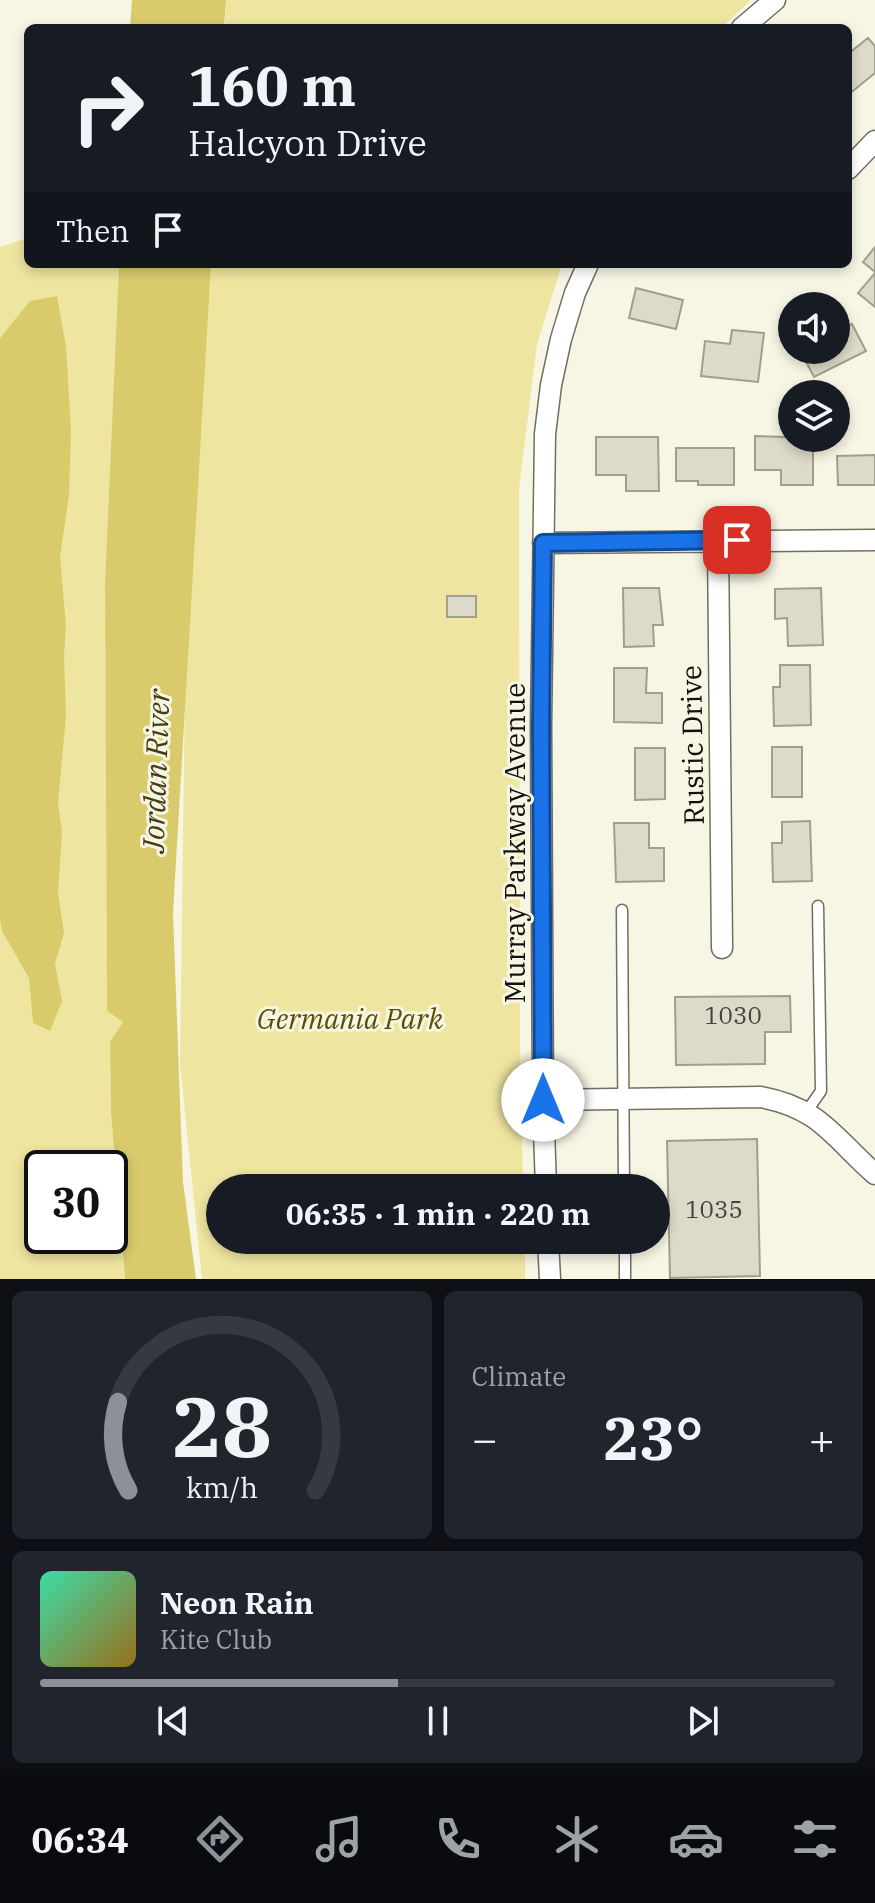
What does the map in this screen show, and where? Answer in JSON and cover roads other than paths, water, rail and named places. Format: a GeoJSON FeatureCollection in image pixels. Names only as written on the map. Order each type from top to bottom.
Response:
{"type":"FeatureCollection","features":[{"type":"Feature","properties":{"kind":"street"},"geometry":{"type":"LineString","coordinates":[[747,24],[775,0]]}},
{"type":"Feature","properties":{"kind":"street"},"geometry":{"type":"LineString","coordinates":[[852,165],[875,141]]}},
{"type":"Feature","properties":{"kind":"street","name":"Murray Parkway Avenue"},"geometry":{"type":"LineString","coordinates":[[546,1174],[541,742],[545,434],[551,385],[566,323],[587,268]]}},
{"type":"Feature","properties":{"kind":"street","name":"Rustic Drive"},"geometry":{"type":"LineString","coordinates":[[718,540],[722,948]]}},
{"type":"Feature","properties":{"kind":"street"},"geometry":{"type":"LineString","coordinates":[[543,543],[875,540]]}},
{"type":"Feature","properties":{"kind":"street"},"geometry":{"type":"LineString","coordinates":[[543,1100],[761,1097],[782,1101],[807,1111],[869,1165]]}},
{"type":"Feature","properties":{"kind":"street"},"geometry":{"type":"LineString","coordinates":[[549,1254],[550,1279]]}},
{"type":"Feature","properties":{"kind":"lane"},"geometry":{"type":"LineString","coordinates":[[807,1111],[821,1091],[818,906]]}},
{"type":"Feature","properties":{"kind":"lane"},"geometry":{"type":"LineString","coordinates":[[622,910],[624,1174]]}},
{"type":"Feature","properties":{"kind":"lane"},"geometry":{"type":"LineString","coordinates":[[625,1254],[625,1279]]}},
{"type":"Feature","properties":{"kind":"water"},"geometry":{"type":"Polygon","coordinates":[[[132,0],[226,0],[224,24],[130,24],[132,0]]]}},
{"type":"Feature","properties":{"kind":"water","name":"Jordan River"},"geometry":{"type":"Polygon","coordinates":[[[119,268],[211,268],[173,913],[183,1182],[196,1279],[125,1279],[123,1254],[128,1254],[128,1150],[114,1150],[110,1042],[123,1022],[107,1011],[105,583],[119,268]]]}},
{"type":"Feature","properties":{"kind":"water"},"geometry":{"type":"Polygon","coordinates":[[[57,296],[66,347],[71,429],[69,495],[60,557],[66,626],[66,716],[58,803],[62,831],[58,893],[64,933],[55,964],[62,1001],[50,1031],[33,1023],[29,978],[2,931],[0,920],[0,338],[30,301],[57,296]]]}},
{"type":"Feature","properties":{"kind":"park label","name":"Germania Park"},"geometry":{"type":"Point","coordinates":[350,1018]}}]}
